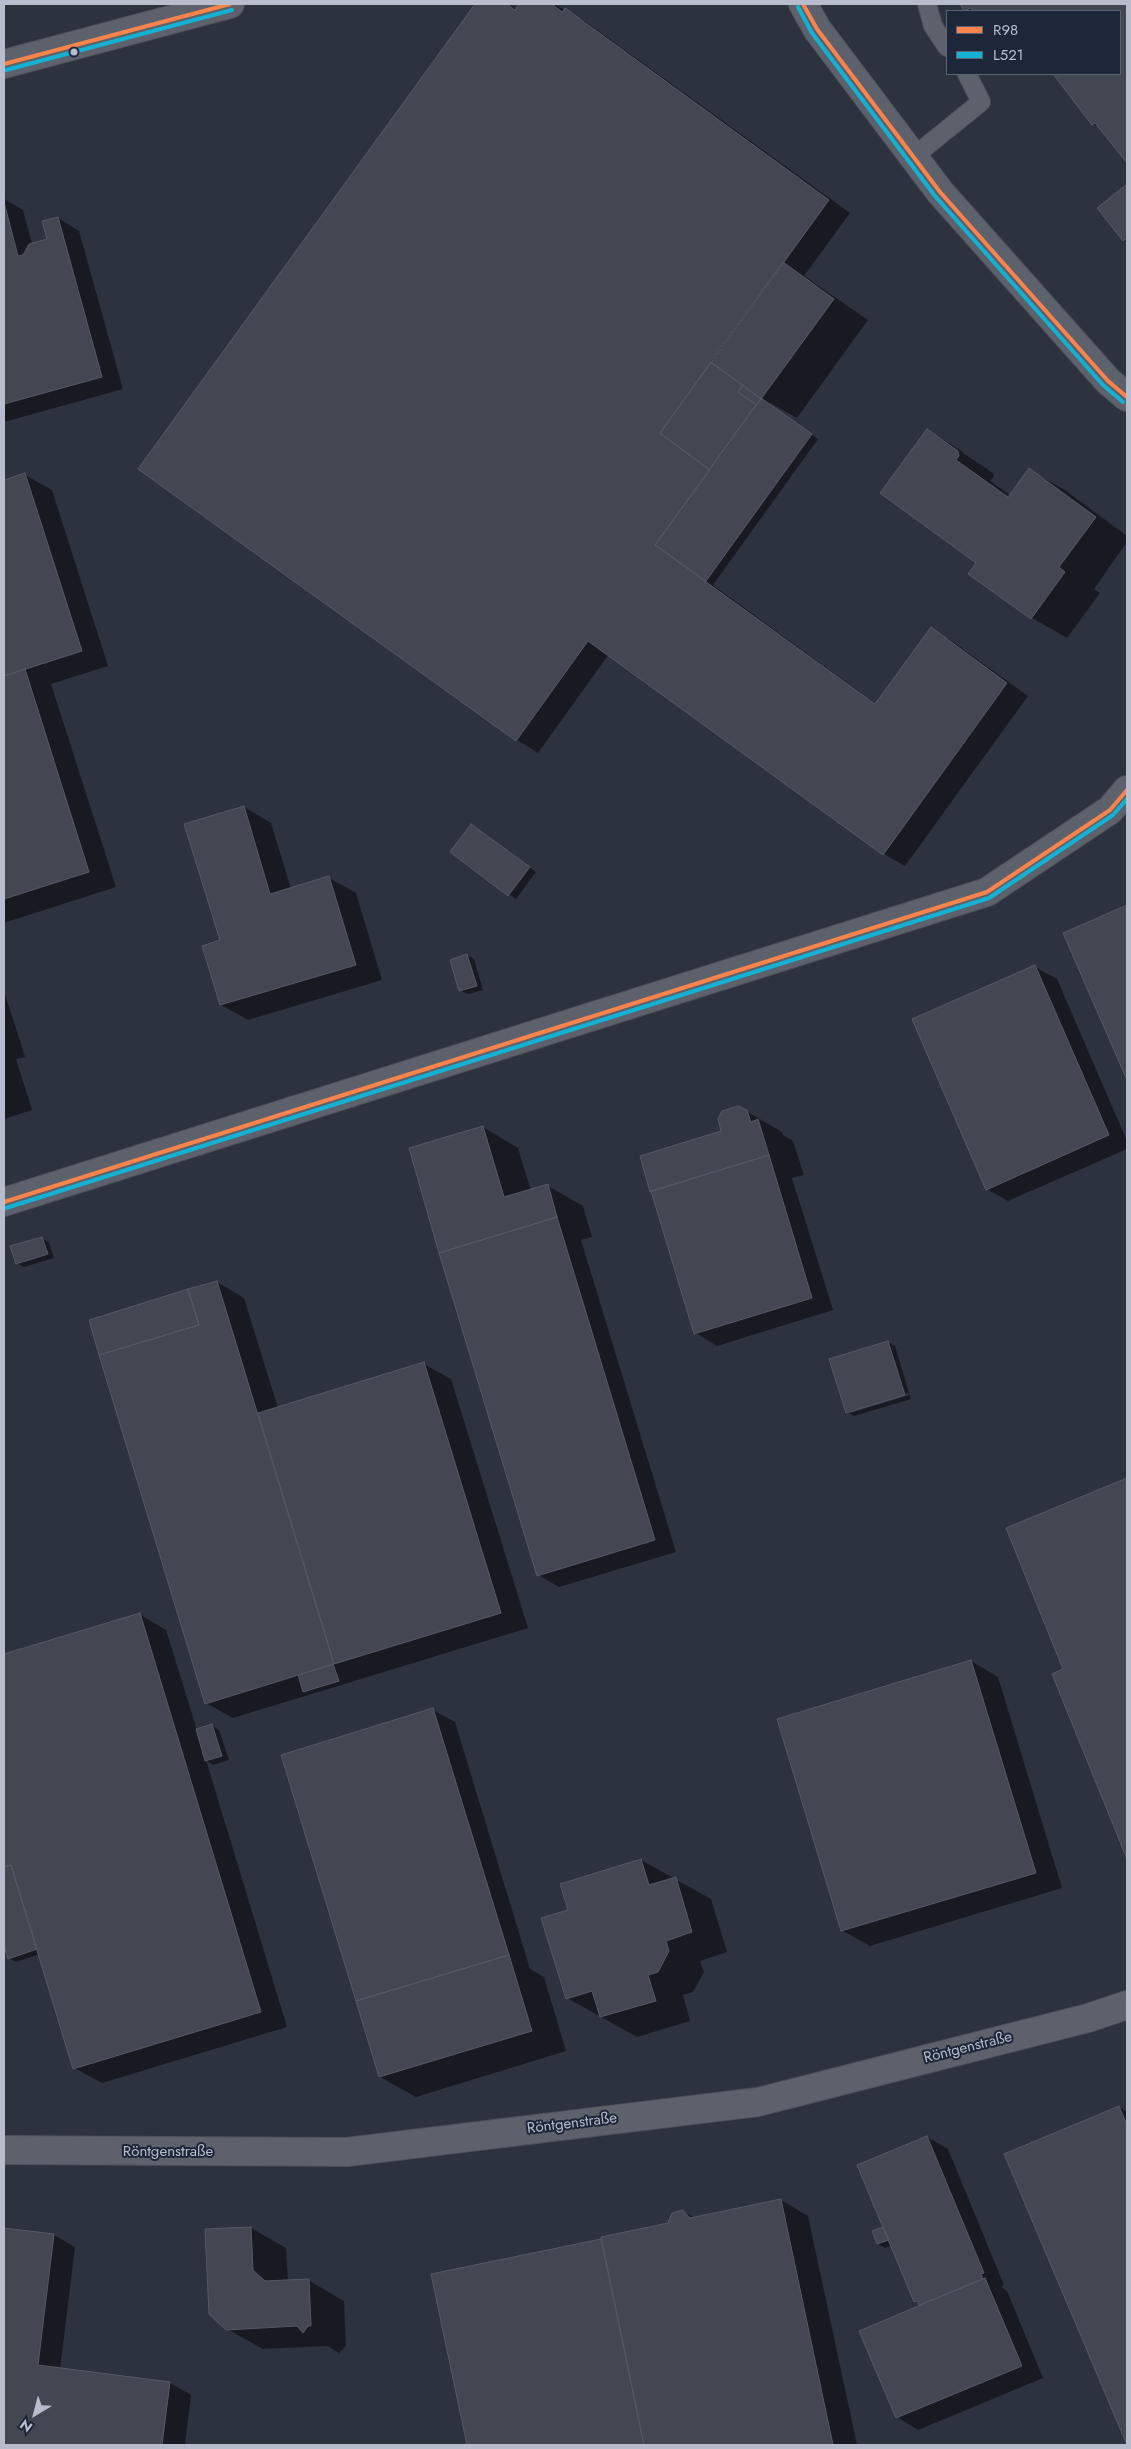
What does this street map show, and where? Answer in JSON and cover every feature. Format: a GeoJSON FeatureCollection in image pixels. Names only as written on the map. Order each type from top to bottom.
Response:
{"type":"FeatureCollection","features":[{"type":"Feature","properties":{"kind":"street"},"geometry":{"type":"LineString","coordinates":[[4,64],[230,4]]}},
{"type":"Feature","properties":{"kind":"street"},"geometry":{"type":"LineString","coordinates":[[803,4],[817,29],[940,192],[1101,374],[1127,397]]}},
{"type":"Feature","properties":{"kind":"street"},"geometry":{"type":"LineString","coordinates":[[4,1202],[987,892],[1110,810],[1127,790]]}},
{"type":"Feature","properties":{"kind":"street","name":"Röntgenstraße"},"geometry":{"type":"LineString","coordinates":[[4,2150],[23,2152],[347,2152],[758,2102],[1088,2018],[1127,2006]]}},
{"type":"Feature","properties":{"kind":"lane"},"geometry":{"type":"LineString","coordinates":[[926,4],[933,26],[946,45]]}},
{"type":"Feature","properties":{"kind":"lane"},"geometry":{"type":"LineString","coordinates":[[913,156],[981,102],[968,75]]}},
{"type":"Feature","properties":{"kind":"building"},"geometry":{"type":"Polygon","coordinates":[[[475,4],[507,4],[515,10],[519,4],[552,4],[562,12],[565,8],[829,200],[660,433],[710,470],[655,545],[875,704],[931,627],[1007,683],[883,855],[588,641],[516,741],[138,469],[475,4]]]}},
{"type":"Feature","properties":{"kind":"building"},"geometry":{"type":"Polygon","coordinates":[[[960,4],[1127,4],[1127,163],[1095,123],[1092,125],[1054,75],[1121,75],[1121,10],[972,10],[971,8],[963,10],[960,4]]]}},
{"type":"Feature","properties":{"kind":"building"},"geometry":{"type":"Polygon","coordinates":[[[1127,184],[1127,238],[1123,241],[1097,208],[1127,184]]]}},
{"type":"Feature","properties":{"kind":"building"},"geometry":{"type":"Polygon","coordinates":[[[4,202],[18,256],[23,255],[29,244],[47,239],[42,221],[58,217],[102,377],[4,404],[4,202]]]}},
{"type":"Feature","properties":{"kind":"building"},"geometry":{"type":"Polygon","coordinates":[[[783,262],[834,299],[761,399],[710,362],[783,262]]]}},
{"type":"Feature","properties":{"kind":"building"},"geometry":{"type":"Polygon","coordinates":[[[711,362],[743,385],[738,392],[756,405],[709,470],[660,433],[711,362]]]}},
{"type":"Feature","properties":{"kind":"building"},"geometry":{"type":"Polygon","coordinates":[[[743,385],[761,399],[757,405],[738,392],[743,385]]]}},
{"type":"Feature","properties":{"kind":"building"},"geometry":{"type":"Polygon","coordinates":[[[761,398],[812,434],[706,581],[655,545],[761,398]]]}},
{"type":"Feature","properties":{"kind":"building"},"geometry":{"type":"Polygon","coordinates":[[[927,429],[958,451],[959,456],[956,460],[1008,497],[1029,468],[1096,517],[1059,567],[1065,572],[1031,619],[968,574],[976,563],[880,493],[927,429]]]}},
{"type":"Feature","properties":{"kind":"building"},"geometry":{"type":"Polygon","coordinates":[[[25,473],[82,651],[4,676],[4,480],[25,473]]]}},
{"type":"Feature","properties":{"kind":"building"},"geometry":{"type":"Polygon","coordinates":[[[25,669],[89,872],[4,899],[4,676],[25,669]]]}},
{"type":"Feature","properties":{"kind":"building"},"geometry":{"type":"Polygon","coordinates":[[[244,806],[270,894],[329,876],[356,965],[220,1005],[202,946],[220,940],[184,824],[244,806]]]}},
{"type":"Feature","properties":{"kind":"building"},"geometry":{"type":"Polygon","coordinates":[[[471,824],[530,867],[508,896],[450,852],[471,824]]]}},
{"type":"Feature","properties":{"kind":"building"},"geometry":{"type":"Polygon","coordinates":[[[1127,905],[1127,1080],[1063,933],[1127,905]]]}},
{"type":"Feature","properties":{"kind":"building"},"geometry":{"type":"Polygon","coordinates":[[[467,954],[477,986],[459,991],[450,960],[467,954]]]}},
{"type":"Feature","properties":{"kind":"building"},"geometry":{"type":"Polygon","coordinates":[[[1035,965],[1109,1135],[986,1190],[912,1019],[1035,965]]]}},
{"type":"Feature","properties":{"kind":"building"},"geometry":{"type":"Polygon","coordinates":[[[738,1106],[747,1110],[751,1122],[758,1119],[769,1155],[650,1192],[640,1156],[721,1131],[718,1119],[722,1111],[738,1106]]]}},
{"type":"Feature","properties":{"kind":"building"},"geometry":{"type":"Polygon","coordinates":[[[483,1126],[504,1197],[548,1184],[557,1217],[439,1253],[409,1148],[483,1126]]]}},
{"type":"Feature","properties":{"kind":"building"},"geometry":{"type":"Polygon","coordinates":[[[769,1155],[812,1298],[694,1334],[651,1191],[769,1155]]]}},
{"type":"Feature","properties":{"kind":"building"},"geometry":{"type":"Polygon","coordinates":[[[557,1217],[655,1540],[537,1576],[439,1253],[557,1217]]]}},
{"type":"Feature","properties":{"kind":"building"},"geometry":{"type":"Polygon","coordinates":[[[42,1237],[48,1254],[16,1264],[10,1246],[42,1237]]]}},
{"type":"Feature","properties":{"kind":"building"},"geometry":{"type":"Polygon","coordinates":[[[217,1281],[334,1664],[205,1704],[99,1355],[199,1325],[188,1289],[217,1281]]]}},
{"type":"Feature","properties":{"kind":"building"},"geometry":{"type":"Polygon","coordinates":[[[188,1289],[199,1325],[99,1355],[89,1320],[188,1289]]]}},
{"type":"Feature","properties":{"kind":"building"},"geometry":{"type":"Polygon","coordinates":[[[888,1341],[905,1395],[846,1413],[829,1359],[888,1341]]]}},
{"type":"Feature","properties":{"kind":"building"},"geometry":{"type":"Polygon","coordinates":[[[424,1362],[501,1613],[334,1664],[258,1413],[424,1362]]]}},
{"type":"Feature","properties":{"kind":"building"},"geometry":{"type":"Polygon","coordinates":[[[1127,1478],[1127,1859],[1052,1674],[1063,1669],[1006,1528],[1127,1478]]]}},
{"type":"Feature","properties":{"kind":"building"},"geometry":{"type":"Polygon","coordinates":[[[140,1613],[261,2012],[73,2069],[11,1865],[4,1867],[4,1654],[140,1613]]]}},
{"type":"Feature","properties":{"kind":"building"},"geometry":{"type":"Polygon","coordinates":[[[971,1660],[1036,1873],[841,1931],[777,1719],[971,1660]]]}},
{"type":"Feature","properties":{"kind":"building"},"geometry":{"type":"Polygon","coordinates":[[[333,1664],[339,1681],[303,1692],[298,1675],[333,1664]]]}},
{"type":"Feature","properties":{"kind":"building"},"geometry":{"type":"Polygon","coordinates":[[[433,1708],[509,1955],[356,2001],[281,1755],[433,1708]]]}},
{"type":"Feature","properties":{"kind":"building"},"geometry":{"type":"Polygon","coordinates":[[[212,1724],[222,1756],[205,1761],[196,1729],[212,1724]]]}},
{"type":"Feature","properties":{"kind":"building"},"geometry":{"type":"Polygon","coordinates":[[[641,1859],[649,1885],[676,1877],[692,1932],[666,1941],[669,1951],[658,1972],[648,1975],[656,2001],[600,2017],[592,1991],[566,1999],[541,1918],[568,1910],[560,1884],[641,1859]]]}},
{"type":"Feature","properties":{"kind":"building"},"geometry":{"type":"Polygon","coordinates":[[[11,1865],[37,1949],[8,1959],[4,1945],[4,1867],[11,1865]]]}},
{"type":"Feature","properties":{"kind":"building"},"geometry":{"type":"Polygon","coordinates":[[[509,1955],[532,2031],[379,2077],[356,2001],[509,1955]]]}},
{"type":"Feature","properties":{"kind":"building"},"geometry":{"type":"Polygon","coordinates":[[[1119,2106],[1127,2125],[1127,2445],[1004,2154],[1119,2106]]]}},
{"type":"Feature","properties":{"kind":"building"},"geometry":{"type":"Polygon","coordinates":[[[927,2136],[984,2273],[981,2274],[983,2279],[919,2305],[917,2301],[914,2302],[857,2165],[927,2136]]]}},
{"type":"Feature","properties":{"kind":"building"},"geometry":{"type":"Polygon","coordinates":[[[781,2199],[833,2445],[644,2445],[601,2237],[668,2223],[672,2213],[683,2210],[690,2218],[781,2199]]]}},
{"type":"Feature","properties":{"kind":"building"},"geometry":{"type":"Polygon","coordinates":[[[251,2227],[253,2270],[265,2281],[309,2279],[311,2326],[308,2326],[303,2333],[297,2326],[226,2330],[209,2314],[205,2229],[251,2227]]]}},
{"type":"Feature","properties":{"kind":"building"},"geometry":{"type":"Polygon","coordinates":[[[883,2227],[889,2240],[877,2244],[872,2231],[883,2227]]]}},
{"type":"Feature","properties":{"kind":"building"},"geometry":{"type":"Polygon","coordinates":[[[4,2228],[54,2234],[38,2365],[170,2382],[162,2445],[4,2445],[4,2228]]]}},
{"type":"Feature","properties":{"kind":"building"},"geometry":{"type":"Polygon","coordinates":[[[601,2239],[644,2445],[467,2445],[431,2274],[601,2239]]]}},
{"type":"Feature","properties":{"kind":"building"},"geometry":{"type":"Polygon","coordinates":[[[985,2278],[1022,2366],[896,2418],[859,2331],[985,2278]]]}},
{"type":"Feature","properties":{"kind":"transit line","name":"R98"},"geometry":{"type":"LineString","coordinates":[[4,64],[230,4]]}},
{"type":"Feature","properties":{"kind":"transit line","name":"R98"},"geometry":{"type":"LineString","coordinates":[[803,4],[817,29],[940,192],[1108,381],[1127,397]]}},
{"type":"Feature","properties":{"kind":"transit line","name":"L521"},"geometry":{"type":"LineString","coordinates":[[798,7],[812,33],[935,196],[1103,385],[1123,402]]}},
{"type":"Feature","properties":{"kind":"transit line","name":"L521"},"geometry":{"type":"LineString","coordinates":[[6,70],[232,10]]}},
{"type":"Feature","properties":{"kind":"transit line","name":"R98"},"geometry":{"type":"LineString","coordinates":[[4,1202],[987,892],[1110,810],[1127,790]]}},
{"type":"Feature","properties":{"kind":"transit line","name":"L521"},"geometry":{"type":"LineString","coordinates":[[6,1208],[989,898],[1113,815],[1127,799]]}}]}
